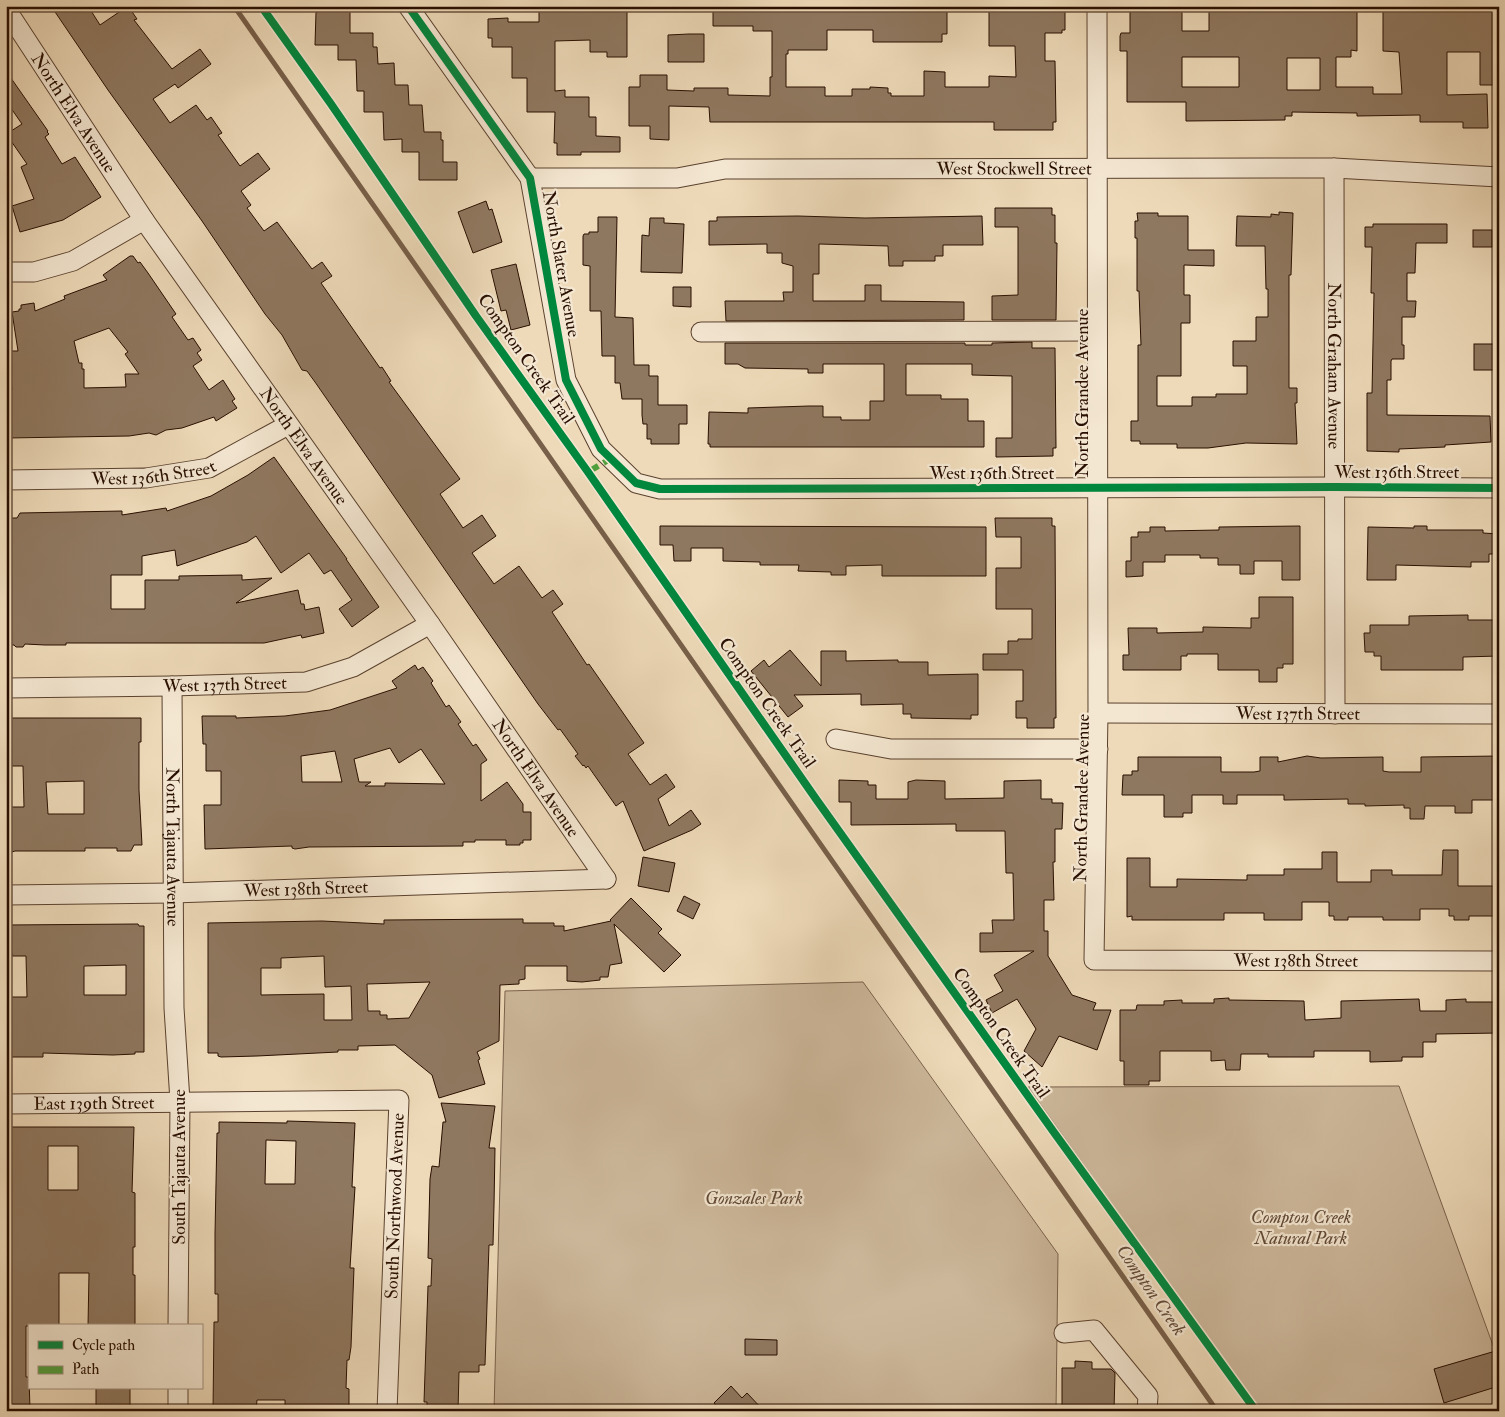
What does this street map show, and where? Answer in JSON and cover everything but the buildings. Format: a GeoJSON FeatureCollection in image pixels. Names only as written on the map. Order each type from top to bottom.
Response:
{"type":"FeatureCollection","features":[{"type":"Feature","properties":{"kind":"street","name":"North Slater Avenue"},"geometry":{"type":"LineString","coordinates":[[408,6],[530,178],[566,380],[601,450],[636,483]]}},
{"type":"Feature","properties":{"kind":"street","name":"North Grandee Avenue"},"geometry":{"type":"LineString","coordinates":[[1094,960],[1098,748],[1097,6]]}},
{"type":"Feature","properties":{"kind":"street","name":"North Elva Avenue"},"geometry":{"type":"LineString","coordinates":[[6,9],[144,220],[430,624],[606,879]]}},
{"type":"Feature","properties":{"kind":"street","name":"West Stockwell Street"},"geometry":{"type":"LineString","coordinates":[[530,178],[677,178],[725,169],[1334,168],[1499,176]]}},
{"type":"Feature","properties":{"kind":"street","name":"North Graham Avenue"},"geometry":{"type":"LineString","coordinates":[[1334,168],[1334,714]]}},
{"type":"Feature","properties":{"kind":"street"},"geometry":{"type":"LineString","coordinates":[[6,272],[34,272],[73,261],[144,220]]}},
{"type":"Feature","properties":{"kind":"street"},"geometry":{"type":"LineString","coordinates":[[701,332],[1097,331]]}},
{"type":"Feature","properties":{"kind":"street","name":"West 136th Street"},"geometry":{"type":"LineString","coordinates":[[6,480],[146,478],[209,468],[288,426]]}},
{"type":"Feature","properties":{"kind":"street","name":"West 136th Street"},"geometry":{"type":"LineString","coordinates":[[636,483],[660,489],[1499,488]]}},
{"type":"Feature","properties":{"kind":"street","name":"West 137th Street"},"geometry":{"type":"LineString","coordinates":[[6,688],[306,682],[353,667],[430,624]]}},
{"type":"Feature","properties":{"kind":"street","name":"North Tajauta Avenue"},"geometry":{"type":"LineString","coordinates":[[172,686],[174,1008]]}},
{"type":"Feature","properties":{"kind":"street","name":"West 137th Street"},"geometry":{"type":"LineString","coordinates":[[1098,713],[1499,714]]}},
{"type":"Feature","properties":{"kind":"street"},"geometry":{"type":"LineString","coordinates":[[836,739],[891,749],[1098,748]]}},
{"type":"Feature","properties":{"kind":"street","name":"West 138th Street"},"geometry":{"type":"LineString","coordinates":[[6,895],[172,893],[606,879]]}},
{"type":"Feature","properties":{"kind":"street","name":"West 138th Street"},"geometry":{"type":"LineString","coordinates":[[1094,960],[1499,961]]}},
{"type":"Feature","properties":{"kind":"street","name":"South Tajauta Avenue"},"geometry":{"type":"LineString","coordinates":[[174,1008],[180,1101],[178,1324]]}},
{"type":"Feature","properties":{"kind":"street","name":"South Northwood Avenue"},"geometry":{"type":"LineString","coordinates":[[180,1101],[399,1100],[387,1411]]}},
{"type":"Feature","properties":{"kind":"street","name":"East 139th Street"},"geometry":{"type":"LineString","coordinates":[[6,1104],[180,1101]]}},
{"type":"Feature","properties":{"kind":"street"},"geometry":{"type":"LineString","coordinates":[[1064,1333],[1094,1330],[1148,1396],[1148,1411]]}},
{"type":"Feature","properties":{"kind":"street"},"geometry":{"type":"LineString","coordinates":[[178,1390],[178,1411]]}},
{"type":"Feature","properties":{"kind":"green space","name":"Gonzales Park"},"geometry":{"type":"Polygon","coordinates":[[[863,982],[1058,1254],[1056,1411],[494,1411],[505,991],[863,982]]]}},
{"type":"Feature","properties":{"kind":"green space","name":"Compton Creek Natural Park"},"geometry":{"type":"Polygon","coordinates":[[[1399,1086],[1499,1362],[1499,1411],[1260,1411],[1028,1087],[1399,1086]]]}},
{"type":"Feature","properties":{"kind":"waterway","name":"Compton Creek"},"geometry":{"type":"LineString","coordinates":[[234,6],[1217,1411]]}},
{"type":"Feature","properties":{"kind":"marked path"},"geometry":{"type":"LineString","coordinates":[[588,472],[610,459]]}},
{"type":"Feature","properties":{"kind":"cycle path","name":"Compton Creek Trail"},"geometry":{"type":"LineString","coordinates":[[261,6],[331,104],[476,316],[588,472],[816,799],[1256,1411]]}},
{"type":"Feature","properties":{"kind":"cycle path","name":"Compton Creek Trail"},"geometry":{"type":"LineString","coordinates":[[408,6],[530,178],[566,380],[601,449],[636,483],[660,489],[1499,488]]}}]}
